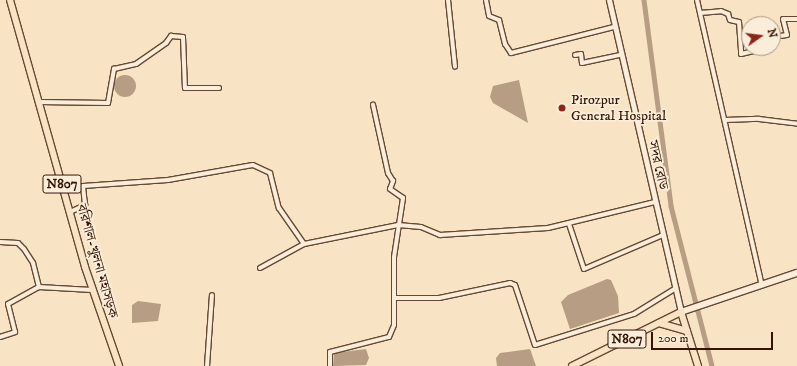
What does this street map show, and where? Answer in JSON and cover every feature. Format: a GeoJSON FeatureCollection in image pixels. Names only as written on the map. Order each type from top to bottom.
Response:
{"type":"FeatureCollection","features":[{"type":"Feature","properties":{"kind":"highway","name":"বরিশাল-খুলনা মহাসড়ক"},"geometry":{"type":"LineString","coordinates":[[10,0],[92,290],[119,366]]}},
{"type":"Feature","properties":{"kind":"highway","name":"N807"},"geometry":{"type":"LineString","coordinates":[[572,366],[681,312]]}},
{"type":"Feature","properties":{"kind":"highway"},"geometry":{"type":"LineString","coordinates":[[681,312],[698,366]]}},
{"type":"Feature","properties":{"kind":"highway","name":"N807"},"geometry":{"type":"LineString","coordinates":[[659,323],[687,331]]}},
{"type":"Feature","properties":{"kind":"main road"},"geometry":{"type":"LineString","coordinates":[[681,312],[797,273]]}},
{"type":"Feature","properties":{"kind":"street"},"geometry":{"type":"LineString","coordinates":[[448,0],[455,67]]}},
{"type":"Feature","properties":{"kind":"street"},"geometry":{"type":"LineString","coordinates":[[486,0],[489,16],[499,20],[505,44],[511,54],[614,27]]}},
{"type":"Feature","properties":{"kind":"street","name":"সদর রোড"},"geometry":{"type":"LineString","coordinates":[[609,0],[619,55],[681,312]]}},
{"type":"Feature","properties":{"kind":"street"},"geometry":{"type":"LineString","coordinates":[[697,0],[762,285]]}},
{"type":"Feature","properties":{"kind":"street"},"geometry":{"type":"LineString","coordinates":[[700,13],[721,11],[728,14],[730,20],[739,22],[741,54]]}},
{"type":"Feature","properties":{"kind":"street"},"geometry":{"type":"LineString","coordinates":[[781,36],[787,35],[783,19],[797,19]]}},
{"type":"Feature","properties":{"kind":"street"},"geometry":{"type":"LineString","coordinates":[[39,102],[108,103],[114,69],[136,64],[166,43],[171,36],[183,37],[185,88],[219,88]]}},
{"type":"Feature","properties":{"kind":"street"},"geometry":{"type":"LineString","coordinates":[[575,55],[581,54],[582,63],[619,55]]}},
{"type":"Feature","properties":{"kind":"street"},"geometry":{"type":"LineString","coordinates":[[330,366],[328,353],[333,350],[389,337],[394,325],[395,298],[393,273],[398,225],[403,198],[390,189],[393,181],[388,173],[373,105]]}},
{"type":"Feature","properties":{"kind":"street"},"geometry":{"type":"LineString","coordinates":[[725,120],[759,118],[797,124]]}},
{"type":"Feature","properties":{"kind":"street"},"geometry":{"type":"LineString","coordinates":[[70,212],[85,205],[82,186],[168,180],[253,165],[270,173],[279,208],[304,244]]}},
{"type":"Feature","properties":{"kind":"street"},"geometry":{"type":"LineString","coordinates":[[260,268],[304,244],[398,225],[421,227],[440,235],[569,224],[654,202]]}},
{"type":"Feature","properties":{"kind":"street"},"geometry":{"type":"LineString","coordinates":[[569,224],[584,269],[663,235]]}},
{"type":"Feature","properties":{"kind":"street"},"geometry":{"type":"LineString","coordinates":[[0,242],[18,243],[24,249],[33,263],[39,287]]}},
{"type":"Feature","properties":{"kind":"street"},"geometry":{"type":"LineString","coordinates":[[395,298],[439,298],[510,283],[515,285],[535,345],[634,314],[676,288]]}},
{"type":"Feature","properties":{"kind":"street"},"geometry":{"type":"LineString","coordinates":[[0,337],[15,332],[8,304],[39,287],[92,290]]}},
{"type":"Feature","properties":{"kind":"street"},"geometry":{"type":"LineString","coordinates":[[207,366],[212,295]]}},
{"type":"Feature","properties":{"kind":"shaded area"},"geometry":{"type":"Polygon","coordinates":[[[125,75],[129,76],[135,82],[135,90],[129,96],[125,97],[121,96],[115,90],[114,86],[115,82],[121,76],[125,75]]]}},
{"type":"Feature","properties":{"kind":"shaded area"},"geometry":{"type":"Polygon","coordinates":[[[519,80],[528,123],[493,103],[490,97],[493,86],[519,80]]]}},
{"type":"Feature","properties":{"kind":"shaded area"},"geometry":{"type":"Polygon","coordinates":[[[607,279],[611,280],[618,296],[619,313],[570,329],[561,302],[568,295],[607,279]]]}},
{"type":"Feature","properties":{"kind":"shaded area"},"geometry":{"type":"Polygon","coordinates":[[[138,301],[161,304],[158,321],[132,323],[132,305],[138,301]]]}},
{"type":"Feature","properties":{"kind":"shaded area"},"geometry":{"type":"Polygon","coordinates":[[[366,349],[369,358],[366,365],[333,366],[334,353],[366,349]]]}},
{"type":"Feature","properties":{"kind":"shaded area"},"geometry":{"type":"Polygon","coordinates":[[[530,349],[536,366],[497,366],[496,358],[500,353],[530,349]]]}},
{"type":"Feature","properties":{"kind":"waterway"},"geometry":{"type":"LineString","coordinates":[[644,0],[671,206],[712,366]]}},
{"type":"Feature","properties":{"kind":"place","name":"Pirozpur General Hospital"},"geometry":{"type":"Point","coordinates":[562,108]}}]}
